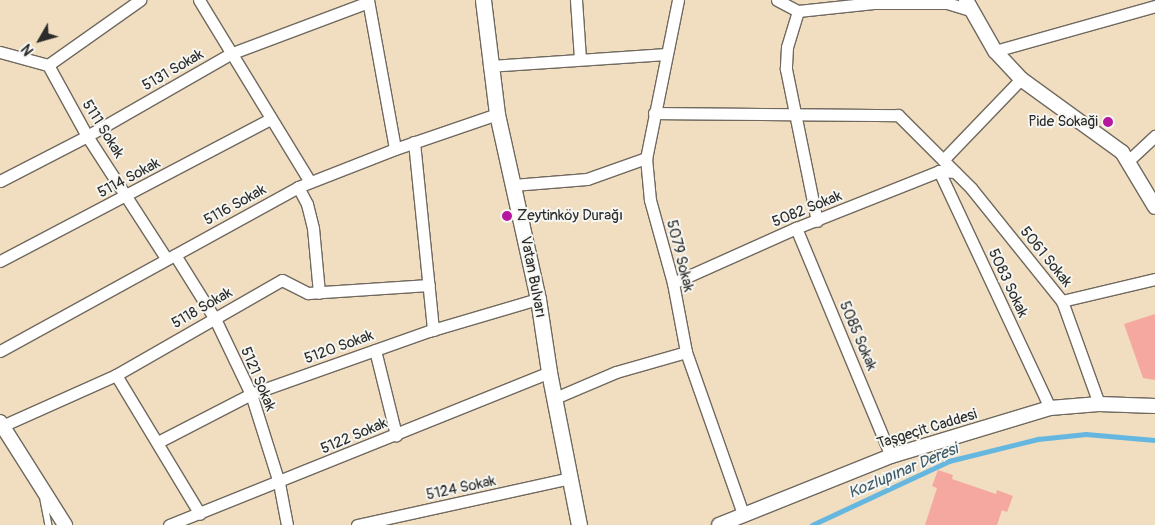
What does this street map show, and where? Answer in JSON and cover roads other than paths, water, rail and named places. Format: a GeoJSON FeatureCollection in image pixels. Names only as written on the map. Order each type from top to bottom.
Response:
{"type":"FeatureCollection","features":[{"type":"Feature","properties":{"kind":"main road","name":"Vatan Bulvarı"},"geometry":{"type":"LineString","coordinates":[[483,0],[488,66],[538,300],[549,372],[579,525]]}},
{"type":"Feature","properties":{"kind":"street"},"geometry":{"type":"LineString","coordinates":[[0,52],[48,65],[140,0]]}},
{"type":"Feature","properties":{"kind":"street"},"geometry":{"type":"LineString","coordinates":[[199,0],[230,54],[310,182]]}},
{"type":"Feature","properties":{"kind":"street"},"geometry":{"type":"LineString","coordinates":[[576,0],[580,58]]}},
{"type":"Feature","properties":{"kind":"street","name":"5079 Sokak"},"geometry":{"type":"LineString","coordinates":[[678,0],[665,54],[646,158],[650,200],[673,284],[686,352],[743,514]]}},
{"type":"Feature","properties":{"kind":"street"},"geometry":{"type":"LineString","coordinates":[[777,0],[798,11],[813,5],[874,3],[947,3],[968,5],[995,51],[1021,79],[1122,152],[1155,207]]}},
{"type":"Feature","properties":{"kind":"street"},"geometry":{"type":"LineString","coordinates":[[368,1],[395,149]]}},
{"type":"Feature","properties":{"kind":"street","name":"5131 Sokak"},"geometry":{"type":"LineString","coordinates":[[0,181],[88,136],[230,54],[368,1]]}},
{"type":"Feature","properties":{"kind":"street"},"geometry":{"type":"LineString","coordinates":[[995,51],[1141,4],[1155,6]]}},
{"type":"Feature","properties":{"kind":"street"},"geometry":{"type":"LineString","coordinates":[[798,11],[787,47],[786,69],[793,113],[816,221]]}},
{"type":"Feature","properties":{"kind":"street"},"geometry":{"type":"LineString","coordinates":[[488,66],[580,58],[665,54]]}},
{"type":"Feature","properties":{"kind":"street"},"geometry":{"type":"LineString","coordinates":[[0,64],[12,56]]}},
{"type":"Feature","properties":{"kind":"street","name":"5111 Sokak"},"geometry":{"type":"LineString","coordinates":[[48,65],[88,136],[171,256]]}},
{"type":"Feature","properties":{"kind":"street"},"geometry":{"type":"LineString","coordinates":[[654,113],[898,115],[943,160],[1021,79]]}},
{"type":"Feature","properties":{"kind":"street","name":"5116 Sokak"},"geometry":{"type":"LineString","coordinates":[[0,351],[298,187],[414,142],[497,114]]}},
{"type":"Feature","properties":{"kind":"street","name":"5114 Sokak"},"geometry":{"type":"LineString","coordinates":[[0,261],[129,196],[270,119]]}},
{"type":"Feature","properties":{"kind":"street"},"geometry":{"type":"LineString","coordinates":[[1128,161],[1155,136]]}},
{"type":"Feature","properties":{"kind":"street"},"geometry":{"type":"LineString","coordinates":[[414,142],[433,330]]}},
{"type":"Feature","properties":{"kind":"street"},"geometry":{"type":"LineString","coordinates":[[513,185],[587,179],[646,158]]}},
{"type":"Feature","properties":{"kind":"street","name":"5061 Sokak"},"geometry":{"type":"LineString","coordinates":[[943,160],[1062,301],[1099,404]]}},
{"type":"Feature","properties":{"kind":"street","name":"5082 Sokak"},"geometry":{"type":"LineString","coordinates":[[673,284],[796,228],[939,172],[955,172]]}},
{"type":"Feature","properties":{"kind":"street","name":"5083 Sokak"},"geometry":{"type":"LineString","coordinates":[[939,172],[1050,408]]}},
{"type":"Feature","properties":{"kind":"street"},"geometry":{"type":"LineString","coordinates":[[298,187],[307,204],[312,228],[318,293]]}},
{"type":"Feature","properties":{"kind":"street","name":"5085 Sokak"},"geometry":{"type":"LineString","coordinates":[[796,228],[891,456]]}},
{"type":"Feature","properties":{"kind":"street","name":"5121 Sokak"},"geometry":{"type":"LineString","coordinates":[[171,256],[214,319],[250,394],[279,483],[287,525]]}},
{"type":"Feature","properties":{"kind":"street"},"geometry":{"type":"LineString","coordinates":[[1062,301],[1155,279]]}},
{"type":"Feature","properties":{"kind":"street","name":"5118 Sokak"},"geometry":{"type":"LineString","coordinates":[[1,424],[116,375],[282,280],[308,293],[428,285]]}},
{"type":"Feature","properties":{"kind":"street","name":"5120 Sokak"},"geometry":{"type":"LineString","coordinates":[[158,442],[250,394],[433,330],[538,300]]}},
{"type":"Feature","properties":{"kind":"street"},"geometry":{"type":"LineString","coordinates":[[375,350],[396,435]]}},
{"type":"Feature","properties":{"kind":"street"},"geometry":{"type":"LineString","coordinates":[[555,398],[616,372],[686,352]]}},
{"type":"Feature","properties":{"kind":"street","name":"5122 Sokak"},"geometry":{"type":"LineString","coordinates":[[169,525],[279,483],[549,372]]}},
{"type":"Feature","properties":{"kind":"street"},"geometry":{"type":"LineString","coordinates":[[116,375],[200,514]]}},
{"type":"Feature","properties":{"kind":"street","name":"Taşgeçit Caddesi"},"geometry":{"type":"LineString","coordinates":[[718,525],[891,456],[1050,408],[1099,404],[1155,406]]}},
{"type":"Feature","properties":{"kind":"street"},"geometry":{"type":"LineString","coordinates":[[1,424],[5,441],[41,488],[65,525]]}},
{"type":"Feature","properties":{"kind":"street","name":"5124 Sokak"},"geometry":{"type":"LineString","coordinates":[[357,525],[571,478]]}},
{"type":"Feature","properties":{"kind":"lane"},"geometry":{"type":"LineString","coordinates":[[41,488],[49,525]]}},
{"type":"Feature","properties":{"kind":"waterway","name":"Kozlupınar Deresi"},"geometry":{"type":"LineString","coordinates":[[812,525],[949,461],[1038,439],[1086,434],[1155,440]]}},
{"type":"Feature","properties":{"kind":"place","name":"Pide Sokaği"},"geometry":{"type":"Point","coordinates":[1108,122]}},
{"type":"Feature","properties":{"kind":"place","name":"Zeytinköy Durağı"},"geometry":{"type":"Point","coordinates":[507,216]}}]}
